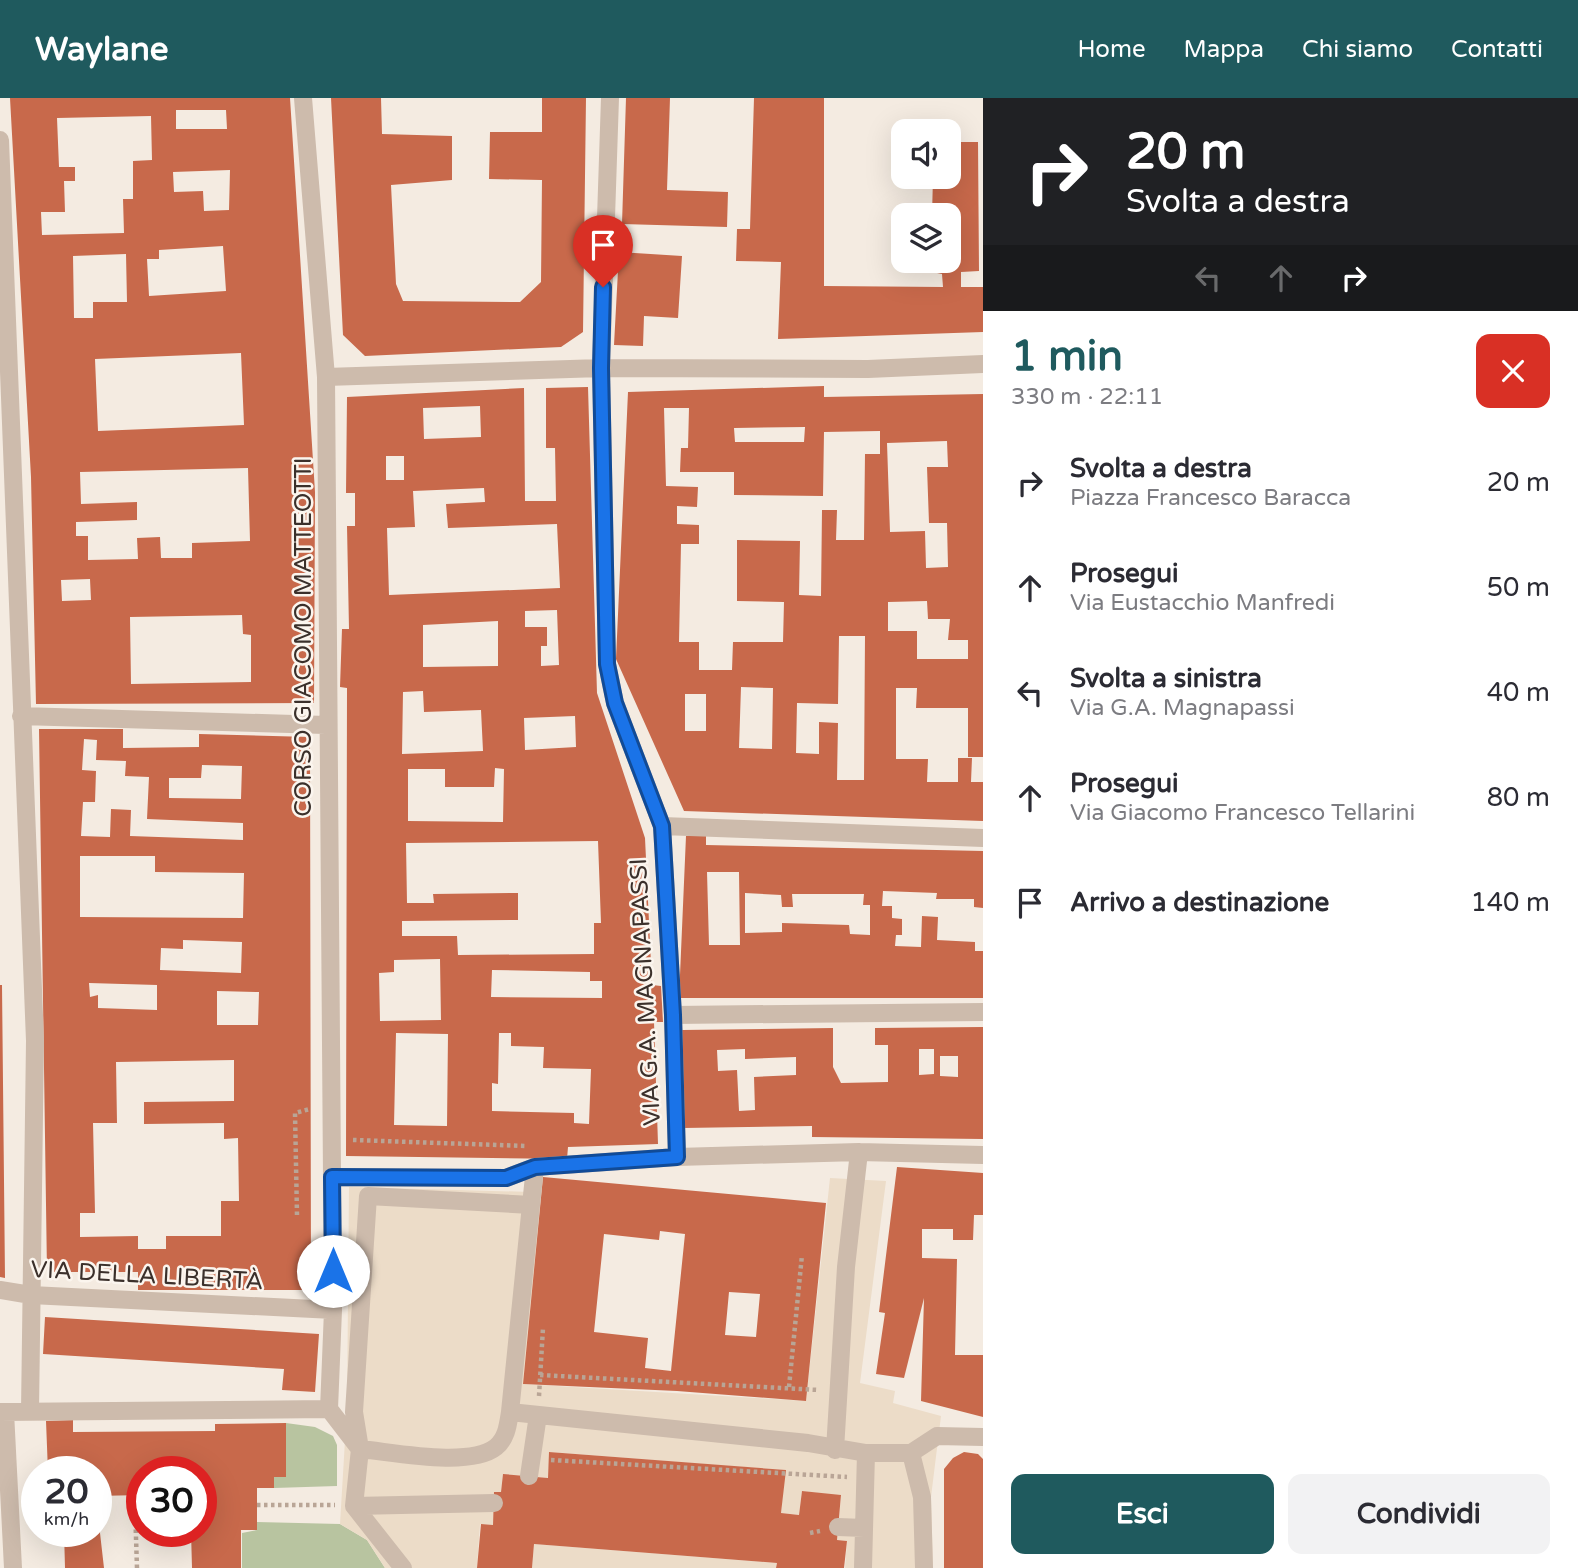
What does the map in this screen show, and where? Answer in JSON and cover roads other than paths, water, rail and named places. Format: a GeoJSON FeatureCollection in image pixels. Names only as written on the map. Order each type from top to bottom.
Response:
{"type":"FeatureCollection","features":[{"type":"Feature","properties":{"kind":"street","name":"CORSO GIACOMO MATTEOTTI"},"geometry":{"type":"LineString","coordinates":[[303,98],[326,377],[333,1310]]}},
{"type":"Feature","properties":{"kind":"street","name":"VIA G.A. MAGNAPASSI"},"geometry":{"type":"LineString","coordinates":[[610,98],[601,368],[607,664],[615,703],[662,826],[673,1015],[677,1157]]}},
{"type":"Feature","properties":{"kind":"street"},"geometry":{"type":"LineString","coordinates":[[0,139],[35,1041],[30,1411]]}},
{"type":"Feature","properties":{"kind":"street"},"geometry":{"type":"LineString","coordinates":[[326,377],[601,368],[868,369],[983,364]]}},
{"type":"Feature","properties":{"kind":"street"},"geometry":{"type":"LineString","coordinates":[[21,716],[327,725]]}},
{"type":"Feature","properties":{"kind":"street"},"geometry":{"type":"LineString","coordinates":[[662,826],[983,838]]}},
{"type":"Feature","properties":{"kind":"street"},"geometry":{"type":"LineString","coordinates":[[673,1015],[983,1012]]}},
{"type":"Feature","properties":{"kind":"street"},"geometry":{"type":"LineString","coordinates":[[835,1450],[846,1268],[859,1152]]}},
{"type":"Feature","properties":{"kind":"street"},"geometry":{"type":"LineString","coordinates":[[332,1177],[506,1178],[535,1167],[677,1157],[859,1152],[983,1155]]}},
{"type":"Feature","properties":{"kind":"street"},"geometry":{"type":"LineString","coordinates":[[333,1310],[329,1409],[360,1449],[457,1457],[480,1454],[496,1446],[506,1433],[510,1412],[535,1167]]}},
{"type":"Feature","properties":{"kind":"street"},"geometry":{"type":"LineString","coordinates":[[402,1568],[354,1506],[360,1449],[354,1412],[368,1196],[531,1205]]}},
{"type":"Feature","properties":{"kind":"street","name":"VIA DELLA LIBERTÀ"},"geometry":{"type":"LineString","coordinates":[[0,1290],[31,1295],[333,1310]]}},
{"type":"Feature","properties":{"kind":"street"},"geometry":{"type":"LineString","coordinates":[[13,1568],[3,1412],[329,1409]]}},
{"type":"Feature","properties":{"kind":"street"},"geometry":{"type":"LineString","coordinates":[[510,1412],[808,1443],[835,1450],[866,1453],[911,1453],[937,1436],[983,1437]]}},
{"type":"Feature","properties":{"kind":"street"},"geometry":{"type":"LineString","coordinates":[[531,1468],[538,1415]]}},
{"type":"Feature","properties":{"kind":"street"},"geometry":{"type":"LineString","coordinates":[[863,1568],[866,1453]]}},
{"type":"Feature","properties":{"kind":"street"},"geometry":{"type":"LineString","coordinates":[[911,1453],[922,1497],[924,1568]]}},
{"type":"Feature","properties":{"kind":"street"},"geometry":{"type":"LineString","coordinates":[[354,1506],[494,1503]]}},
{"type":"Feature","properties":{"kind":"street"},"geometry":{"type":"LineString","coordinates":[[838,1527],[864,1528]]}}]}
